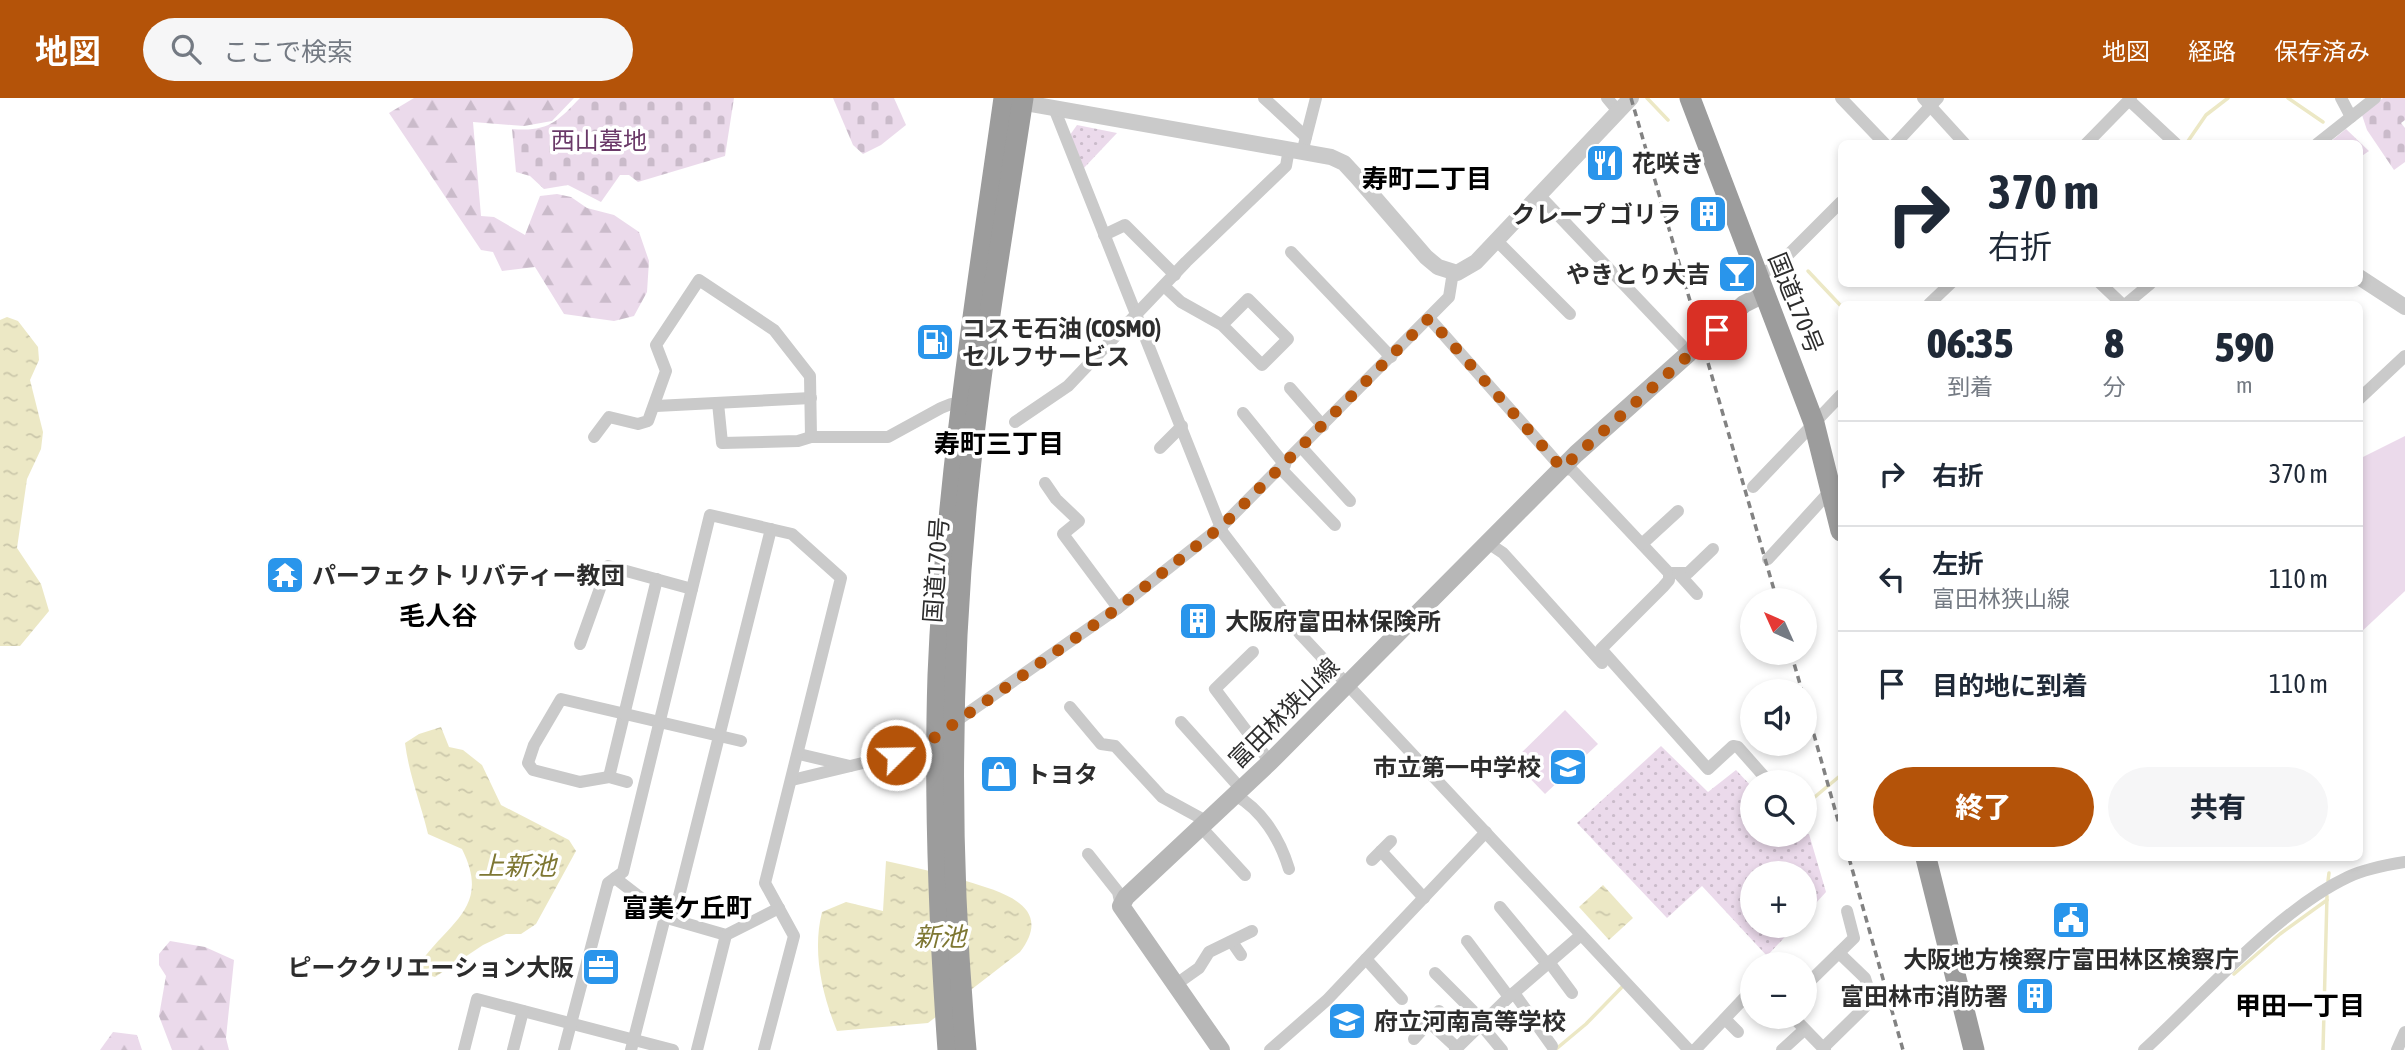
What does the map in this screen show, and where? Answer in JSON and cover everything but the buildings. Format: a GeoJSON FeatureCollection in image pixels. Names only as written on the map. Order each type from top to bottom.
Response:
{"type":"FeatureCollection","features":[{"type":"Feature","properties":{"kind":"highway","name":"国道170号"},"geometry":{"type":"LineString","coordinates":[[1690,98],[1814,423],[1838,519]]}},
{"type":"Feature","properties":{"kind":"highway","name":"国道170号"},"geometry":{"type":"LineString","coordinates":[[948,1050],[953,988],[937,735],[946,554],[1013,100]]}},
{"type":"Feature","properties":{"kind":"highway","name":"国道170号"},"geometry":{"type":"LineString","coordinates":[[946,863],[969,407]]}},
{"type":"Feature","properties":{"kind":"highway"},"geometry":{"type":"LineString","coordinates":[[1927,861],[1974,1050]]}},
{"type":"Feature","properties":{"kind":"highway","name":"国道170号"},"geometry":{"type":"LineString","coordinates":[[953,988],[966,1050]]}},
{"type":"Feature","properties":{"kind":"main road","name":"富田林狭山線"},"geometry":{"type":"LineString","coordinates":[[1121,906],[1126,897],[1270,762],[1562,468],[1761,286]]}},
{"type":"Feature","properties":{"kind":"main road"},"geometry":{"type":"LineString","coordinates":[[1121,906],[1221,1050]]}},
{"type":"Feature","properties":{"kind":"street"},"geometry":{"type":"LineString","coordinates":[[1264,98],[1299,146]]}},
{"type":"Feature","properties":{"kind":"street"},"geometry":{"type":"LineString","coordinates":[[1015,422],[1068,386],[1094,355],[1137,316],[1174,275],[1286,166],[1299,146],[1316,98]]}},
{"type":"Feature","properties":{"kind":"street"},"geometry":{"type":"LineString","coordinates":[[1013,100],[1299,146],[1331,157],[1344,163],[1426,257],[1453,272],[1467,270],[1539,195],[1612,104],[1630,98]]}},
{"type":"Feature","properties":{"kind":"street"},"geometry":{"type":"LineString","coordinates":[[1842,98],[1881,140]]}},
{"type":"Feature","properties":{"kind":"street"},"geometry":{"type":"LineString","coordinates":[[2341,98],[2351,117]]}},
{"type":"Feature","properties":{"kind":"street"},"geometry":{"type":"LineString","coordinates":[[2322,140],[2375,98]]}},
{"type":"Feature","properties":{"kind":"street"},"geometry":{"type":"LineString","coordinates":[[2090,140],[2130,99],[2172,140]]}},
{"type":"Feature","properties":{"kind":"street"},"geometry":{"type":"LineString","coordinates":[[1898,140],[1930,101],[1962,140]]}},
{"type":"Feature","properties":{"kind":"street"},"geometry":{"type":"LineString","coordinates":[[1054,108],[1230,543],[1278,606],[1347,684],[1689,1050]]}},
{"type":"Feature","properties":{"kind":"street"},"geometry":{"type":"LineString","coordinates":[[1539,195],[1689,353]]}},
{"type":"Feature","properties":{"kind":"street"},"geometry":{"type":"LineString","coordinates":[[1761,286],[1838,204]]}},
{"type":"Feature","properties":{"kind":"street"},"geometry":{"type":"LineString","coordinates":[[1104,234],[1125,225],[1174,275]]}},
{"type":"Feature","properties":{"kind":"street"},"geometry":{"type":"LineString","coordinates":[[1496,241],[1570,314]]}},
{"type":"Feature","properties":{"kind":"street"},"geometry":{"type":"LineString","coordinates":[[1291,252],[1391,357]]}},
{"type":"Feature","properties":{"kind":"street"},"geometry":{"type":"LineString","coordinates":[[792,780],[917,750],[1118,608],[1221,526],[1324,426],[1449,297],[1453,272]]}},
{"type":"Feature","properties":{"kind":"street"},"geometry":{"type":"LineString","coordinates":[[594,437],[609,417],[638,424],[648,421],[656,406],[666,371],[656,345],[699,280],[774,330],[810,376],[811,437]]}},
{"type":"Feature","properties":{"kind":"street"},"geometry":{"type":"LineString","coordinates":[[2363,280],[2405,307]]}},
{"type":"Feature","properties":{"kind":"street"},"geometry":{"type":"LineString","coordinates":[[1164,286],[1181,302],[1222,325],[1262,365],[1288,340],[1248,299],[1222,325]]}},
{"type":"Feature","properties":{"kind":"street"},"geometry":{"type":"LineString","coordinates":[[1932,301],[1947,287]]}},
{"type":"Feature","properties":{"kind":"street"},"geometry":{"type":"LineString","coordinates":[[2104,287],[2121,301]]}},
{"type":"Feature","properties":{"kind":"street"},"geometry":{"type":"LineString","coordinates":[[2128,301],[2146,287]]}},
{"type":"Feature","properties":{"kind":"street"},"geometry":{"type":"LineString","coordinates":[[1429,318],[1562,468],[1572,470],[1642,544],[1697,594]]}},
{"type":"Feature","properties":{"kind":"street"},"geometry":{"type":"LineString","coordinates":[[2363,395],[2405,356]]}},
{"type":"Feature","properties":{"kind":"street"},"geometry":{"type":"LineString","coordinates":[[1290,388],[1324,426]]}},
{"type":"Feature","properties":{"kind":"street"},"geometry":{"type":"LineString","coordinates":[[656,406],[811,398]]}},
{"type":"Feature","properties":{"kind":"street"},"geometry":{"type":"LineString","coordinates":[[1754,487],[1838,398]]}},
{"type":"Feature","properties":{"kind":"street"},"geometry":{"type":"LineString","coordinates":[[719,402],[722,443],[798,441],[811,437],[888,437],[941,408],[969,407]]}},
{"type":"Feature","properties":{"kind":"street"},"geometry":{"type":"LineString","coordinates":[[1242,413],[1283,467],[1335,524]]}},
{"type":"Feature","properties":{"kind":"street"},"geometry":{"type":"LineString","coordinates":[[1160,448],[1182,426]]}},
{"type":"Feature","properties":{"kind":"street"},"geometry":{"type":"LineString","coordinates":[[1302,448],[1350,500]]}},
{"type":"Feature","properties":{"kind":"street"},"geometry":{"type":"LineString","coordinates":[[1045,483],[1056,499],[1079,521],[1063,534],[1118,608]]}},
{"type":"Feature","properties":{"kind":"street"},"geometry":{"type":"LineString","coordinates":[[1768,559],[1831,490]]}},
{"type":"Feature","properties":{"kind":"street"},"geometry":{"type":"LineString","coordinates":[[1642,544],[1678,511]]}},
{"type":"Feature","properties":{"kind":"street"},"geometry":{"type":"LineString","coordinates":[[564,1050],[608,883],[623,872],[710,515],[792,534],[841,578],[765,883],[794,936],[764,1050]]}},
{"type":"Feature","properties":{"kind":"street"},"geometry":{"type":"LineString","coordinates":[[632,1045],[667,918],[676,908],[771,529]]}},
{"type":"Feature","properties":{"kind":"street"},"geometry":{"type":"LineString","coordinates":[[1488,543],[1503,553],[1602,663]]}},
{"type":"Feature","properties":{"kind":"street"},"geometry":{"type":"LineString","coordinates":[[1674,573],[1688,573],[1713,550]]}},
{"type":"Feature","properties":{"kind":"street"},"geometry":{"type":"LineString","coordinates":[[580,644],[608,566],[692,589]]}},
{"type":"Feature","properties":{"kind":"street"},"geometry":{"type":"LineString","coordinates":[[1674,573],[1601,649],[1708,769],[1733,746],[1738,747],[1758,770]]}},
{"type":"Feature","properties":{"kind":"street"},"geometry":{"type":"LineString","coordinates":[[609,777],[657,579]]}},
{"type":"Feature","properties":{"kind":"street"},"geometry":{"type":"LineString","coordinates":[[1253,652],[1215,689],[1270,762]]}},
{"type":"Feature","properties":{"kind":"street"},"geometry":{"type":"LineString","coordinates":[[626,782],[609,777],[580,782],[533,770],[528,763],[534,745],[561,699],[741,741]]}},
{"type":"Feature","properties":{"kind":"street"},"geometry":{"type":"LineString","coordinates":[[1070,707],[1101,744],[1115,746],[1162,797],[1203,823],[1245,875]]}},
{"type":"Feature","properties":{"kind":"street"},"geometry":{"type":"LineString","coordinates":[[1181,722],[1275,836],[1289,869]]}},
{"type":"Feature","properties":{"kind":"street"},"geometry":{"type":"LineString","coordinates":[[799,754],[855,767]]}},
{"type":"Feature","properties":{"kind":"street"},"geometry":{"type":"LineString","coordinates":[[1270,1050],[1327,1000],[1486,832]]}},
{"type":"Feature","properties":{"kind":"street"},"geometry":{"type":"LineString","coordinates":[[1391,841],[1377,856],[1424,898]]}},
{"type":"Feature","properties":{"kind":"street"},"geometry":{"type":"LineString","coordinates":[[1088,854],[1118,892],[1121,906]]}},
{"type":"Feature","properties":{"kind":"street"},"geometry":{"type":"LineString","coordinates":[[2144,1050],[2248,951],[2326,888],[2351,876],[2405,862]]}},
{"type":"Feature","properties":{"kind":"street"},"geometry":{"type":"LineString","coordinates":[[615,878],[667,918],[726,935],[779,908]]}},
{"type":"Feature","properties":{"kind":"street"},"geometry":{"type":"LineString","coordinates":[[1500,907],[1572,993]]}},
{"type":"Feature","properties":{"kind":"street"},"geometry":{"type":"LineString","coordinates":[[1817,974],[1854,938],[1847,911]]}},
{"type":"Feature","properties":{"kind":"street"},"geometry":{"type":"LineString","coordinates":[[1175,985],[1199,968],[1209,952],[1252,931]]}},
{"type":"Feature","properties":{"kind":"street"},"geometry":{"type":"LineString","coordinates":[[1429,1022],[1456,1049],[1581,934]]}},
{"type":"Feature","properties":{"kind":"street"},"geometry":{"type":"LineString","coordinates":[[697,1050],[726,935]]}},
{"type":"Feature","properties":{"kind":"street"},"geometry":{"type":"LineString","coordinates":[[1467,941],[1552,1046]]}},
{"type":"Feature","properties":{"kind":"street"},"geometry":{"type":"LineString","coordinates":[[1232,942],[1241,955]]}},
{"type":"Feature","properties":{"kind":"street"},"geometry":{"type":"LineString","coordinates":[[1782,1050],[1804,1030],[1824,1049],[1872,1000],[1865,978],[1839,953]]}},
{"type":"Feature","properties":{"kind":"street"},"geometry":{"type":"LineString","coordinates":[[1366,959],[1402,999]]}},
{"type":"Feature","properties":{"kind":"street"},"geometry":{"type":"LineString","coordinates":[[1435,973],[1484,1025],[1502,1050]]}},
{"type":"Feature","properties":{"kind":"street"},"geometry":{"type":"LineString","coordinates":[[464,1050],[477,999],[571,1023],[632,1045],[673,1050]]}},
{"type":"Feature","properties":{"kind":"street"},"geometry":{"type":"LineString","coordinates":[[1695,1050],[1740,1003]]}},
{"type":"Feature","properties":{"kind":"street"},"geometry":{"type":"LineString","coordinates":[[513,1050],[523,1011]]}},
{"type":"Feature","properties":{"kind":"street"},"geometry":{"type":"LineString","coordinates":[[1414,1038],[1439,1011]]}},
{"type":"Feature","properties":{"kind":"street"},"geometry":{"type":"LineString","coordinates":[[1725,1019],[1738,1032]]}},
{"type":"Feature","properties":{"kind":"street"},"geometry":{"type":"LineString","coordinates":[[2397,1050],[2405,1032]]}},
{"type":"Feature","properties":{"kind":"green space"},"geometry":{"type":"Polygon","coordinates":[[[414,98],[574,98],[552,121],[524,126],[473,122],[481,216],[494,217],[525,235],[540,196],[557,194],[571,197],[587,208],[614,215],[639,232],[649,261],[647,292],[634,316],[614,321],[564,314],[535,267],[502,271],[493,252],[481,250],[389,113],[414,98]]]}},
{"type":"Feature","properties":{"kind":"green space","name":"西山墓地"},"geometry":{"type":"Polygon","coordinates":[[[580,98],[734,98],[725,156],[638,182],[629,175],[620,175],[601,202],[568,185],[544,189],[530,176],[516,172],[512,129],[535,129],[551,124],[580,98]]]}},
{"type":"Feature","properties":{"kind":"green space"},"geometry":{"type":"Polygon","coordinates":[[[833,98],[894,98],[906,125],[881,145],[863,154],[853,145],[833,98]]]}},
{"type":"Feature","properties":{"kind":"green space"},"geometry":{"type":"Polygon","coordinates":[[[2383,98],[2405,98],[2405,120],[2401,123],[2405,128],[2405,162],[2394,170],[2367,130],[2362,115],[2383,98]]]}},
{"type":"Feature","properties":{"kind":"green space"},"geometry":{"type":"Polygon","coordinates":[[[1077,125],[1117,133],[1083,169],[1070,135],[1077,125]]]}},
{"type":"Feature","properties":{"kind":"green space"},"geometry":{"type":"Polygon","coordinates":[[[2346,129],[2358,140],[2333,140],[2346,129]]]}},
{"type":"Feature","properties":{"kind":"green space"},"geometry":{"type":"Polygon","coordinates":[[[2405,436],[2405,591],[2363,630],[2363,457],[2405,436]]]}},
{"type":"Feature","properties":{"kind":"green space"},"geometry":{"type":"Polygon","coordinates":[[[1565,710],[1598,744],[1545,794],[1513,761],[1565,710]]]}},
{"type":"Feature","properties":{"kind":"green space"},"geometry":{"type":"Polygon","coordinates":[[[1661,746],[1708,792],[1736,770],[1740,774],[1740,847],[1813,847],[1817,861],[1740,861],[1740,927],[1702,886],[1667,918],[1577,823],[1661,746]]]}},
{"type":"Feature","properties":{"kind":"green space"},"geometry":{"type":"Polygon","coordinates":[[[1817,861],[1826,892],[1817,902],[1817,861]]]}},
{"type":"Feature","properties":{"kind":"green space"},"geometry":{"type":"Polygon","coordinates":[[[1750,938],[1784,938],[1771,952],[1763,952],[1750,938]]]}},
{"type":"Feature","properties":{"kind":"green space"},"geometry":{"type":"Polygon","coordinates":[[[170,941],[205,947],[234,960],[226,1038],[229,1050],[172,1050],[159,1016],[166,976],[159,965],[159,954],[170,941]]]}},
{"type":"Feature","properties":{"kind":"green space"},"geometry":{"type":"Polygon","coordinates":[[[113,1032],[137,1035],[142,1050],[100,1050],[113,1032]]]}},
{"type":"Feature","properties":{"kind":"water"},"geometry":{"type":"Polygon","coordinates":[[[7,317],[18,321],[38,347],[39,360],[30,380],[43,432],[41,449],[27,479],[17,548],[41,584],[49,611],[20,646],[0,646],[0,320],[7,317]]]}},
{"type":"Feature","properties":{"kind":"water","name":"上新池"},"geometry":{"type":"Polygon","coordinates":[[[441,727],[449,747],[463,750],[482,765],[501,805],[569,840],[576,851],[536,924],[521,934],[506,934],[483,945],[435,977],[421,973],[421,962],[463,912],[472,885],[470,869],[462,849],[428,834],[405,743],[419,734],[441,727]]]}},
{"type":"Feature","properties":{"kind":"water","name":"新池"},"geometry":{"type":"Polygon","coordinates":[[[886,861],[956,878],[1008,896],[1028,912],[1031,923],[1029,936],[1020,952],[928,1023],[837,1031],[820,973],[818,942],[822,912],[846,902],[883,911],[886,861]]]}},
{"type":"Feature","properties":{"kind":"water"},"geometry":{"type":"Polygon","coordinates":[[[1603,885],[1633,918],[1609,940],[1579,907],[1603,885]]]}},
{"type":"Feature","properties":{"kind":"waterway"},"geometry":{"type":"LineString","coordinates":[[1647,98],[1668,120]]}},
{"type":"Feature","properties":{"kind":"waterway"},"geometry":{"type":"LineString","coordinates":[[2189,140],[2206,115],[2228,98]]}},
{"type":"Feature","properties":{"kind":"waterway"},"geometry":{"type":"LineString","coordinates":[[2288,98],[2323,122]]}},
{"type":"Feature","properties":{"kind":"waterway"},"geometry":{"type":"LineString","coordinates":[[1808,271],[1838,303]]}},
{"type":"Feature","properties":{"kind":"waterway"},"geometry":{"type":"LineString","coordinates":[[1817,795],[1838,778]]}},
{"type":"Feature","properties":{"kind":"waterway"},"geometry":{"type":"LineString","coordinates":[[2328,881],[2329,873]]}},
{"type":"Feature","properties":{"kind":"waterway"},"geometry":{"type":"LineString","coordinates":[[2323,1050],[2327,896]]}},
{"type":"Feature","properties":{"kind":"waterway"},"geometry":{"type":"LineString","coordinates":[[2234,974],[2280,934],[2327,900]]}},
{"type":"Feature","properties":{"kind":"waterway"},"geometry":{"type":"LineString","coordinates":[[1556,1049],[1586,1024],[1623,986]]}},
{"type":"Feature","properties":{"kind":"railway"},"geometry":{"type":"LineString","coordinates":[[1631,98],[1774,588]]}},
{"type":"Feature","properties":{"kind":"railway"},"geometry":{"type":"LineString","coordinates":[[1794,665],[1799,679]]}},
{"type":"Feature","properties":{"kind":"railway"},"geometry":{"type":"LineString","coordinates":[[1817,745],[1838,820]]}},
{"type":"Feature","properties":{"kind":"railway"},"geometry":{"type":"LineString","coordinates":[[1850,861],[1903,1050]]}},
{"type":"Feature","properties":{"kind":"place","name":"花咲き"},"geometry":{"type":"Point","coordinates":[1605,163]}},
{"type":"Feature","properties":{"kind":"place","name":"クレープ ゴリラ"},"geometry":{"type":"Point","coordinates":[1708,214]}},
{"type":"Feature","properties":{"kind":"place","name":"やきとり大吉"},"geometry":{"type":"Point","coordinates":[1737,274]}},
{"type":"Feature","properties":{"kind":"place","name":"コスモ石油 (COSMO) セルフサービス"},"geometry":{"type":"Point","coordinates":[935,342]}},
{"type":"Feature","properties":{"kind":"place","name":"パーフェクト リバティー教団"},"geometry":{"type":"Point","coordinates":[285,575]}},
{"type":"Feature","properties":{"kind":"place","name":"大阪府富田林保険所"},"geometry":{"type":"Point","coordinates":[1198,621]}},
{"type":"Feature","properties":{"kind":"place","name":"市立第一中学校"},"geometry":{"type":"Point","coordinates":[1568,767]}},
{"type":"Feature","properties":{"kind":"place","name":"トヨタ"},"geometry":{"type":"Point","coordinates":[999,774]}},
{"type":"Feature","properties":{"kind":"place","name":"大阪地方検察庁富田林区検察庁"},"geometry":{"type":"Point","coordinates":[2071,920]}},
{"type":"Feature","properties":{"kind":"place","name":"ピーククリエーション大阪"},"geometry":{"type":"Point","coordinates":[601,967]}},
{"type":"Feature","properties":{"kind":"place","name":"富田林市消防署"},"geometry":{"type":"Point","coordinates":[2035,996]}},
{"type":"Feature","properties":{"kind":"place","name":"府立河南高等学校"},"geometry":{"type":"Point","coordinates":[1347,1021]}},
{"type":"Feature","properties":{"kind":"district","name":"寿町二丁目"},"geometry":{"type":"Point","coordinates":[1427,179]}},
{"type":"Feature","properties":{"kind":"district","name":"寿町三丁目"},"geometry":{"type":"Point","coordinates":[999,444]}},
{"type":"Feature","properties":{"kind":"district","name":"毛人谷"},"geometry":{"type":"Point","coordinates":[438,616]}},
{"type":"Feature","properties":{"kind":"district","name":"富美ケ丘町"},"geometry":{"type":"Point","coordinates":[687,908]}},
{"type":"Feature","properties":{"kind":"district","name":"甲田一丁目"},"geometry":{"type":"Point","coordinates":[2300,1006]}},
{"type":"Feature","properties":{"kind":"route"},"geometry":{"type":"LineString","coordinates":[[896,755],[917,750],[1118,608],[1223,525],[1278,473],[1429,318],[1529,427],[1562,468],[1661,377],[1717,330]]}}]}
